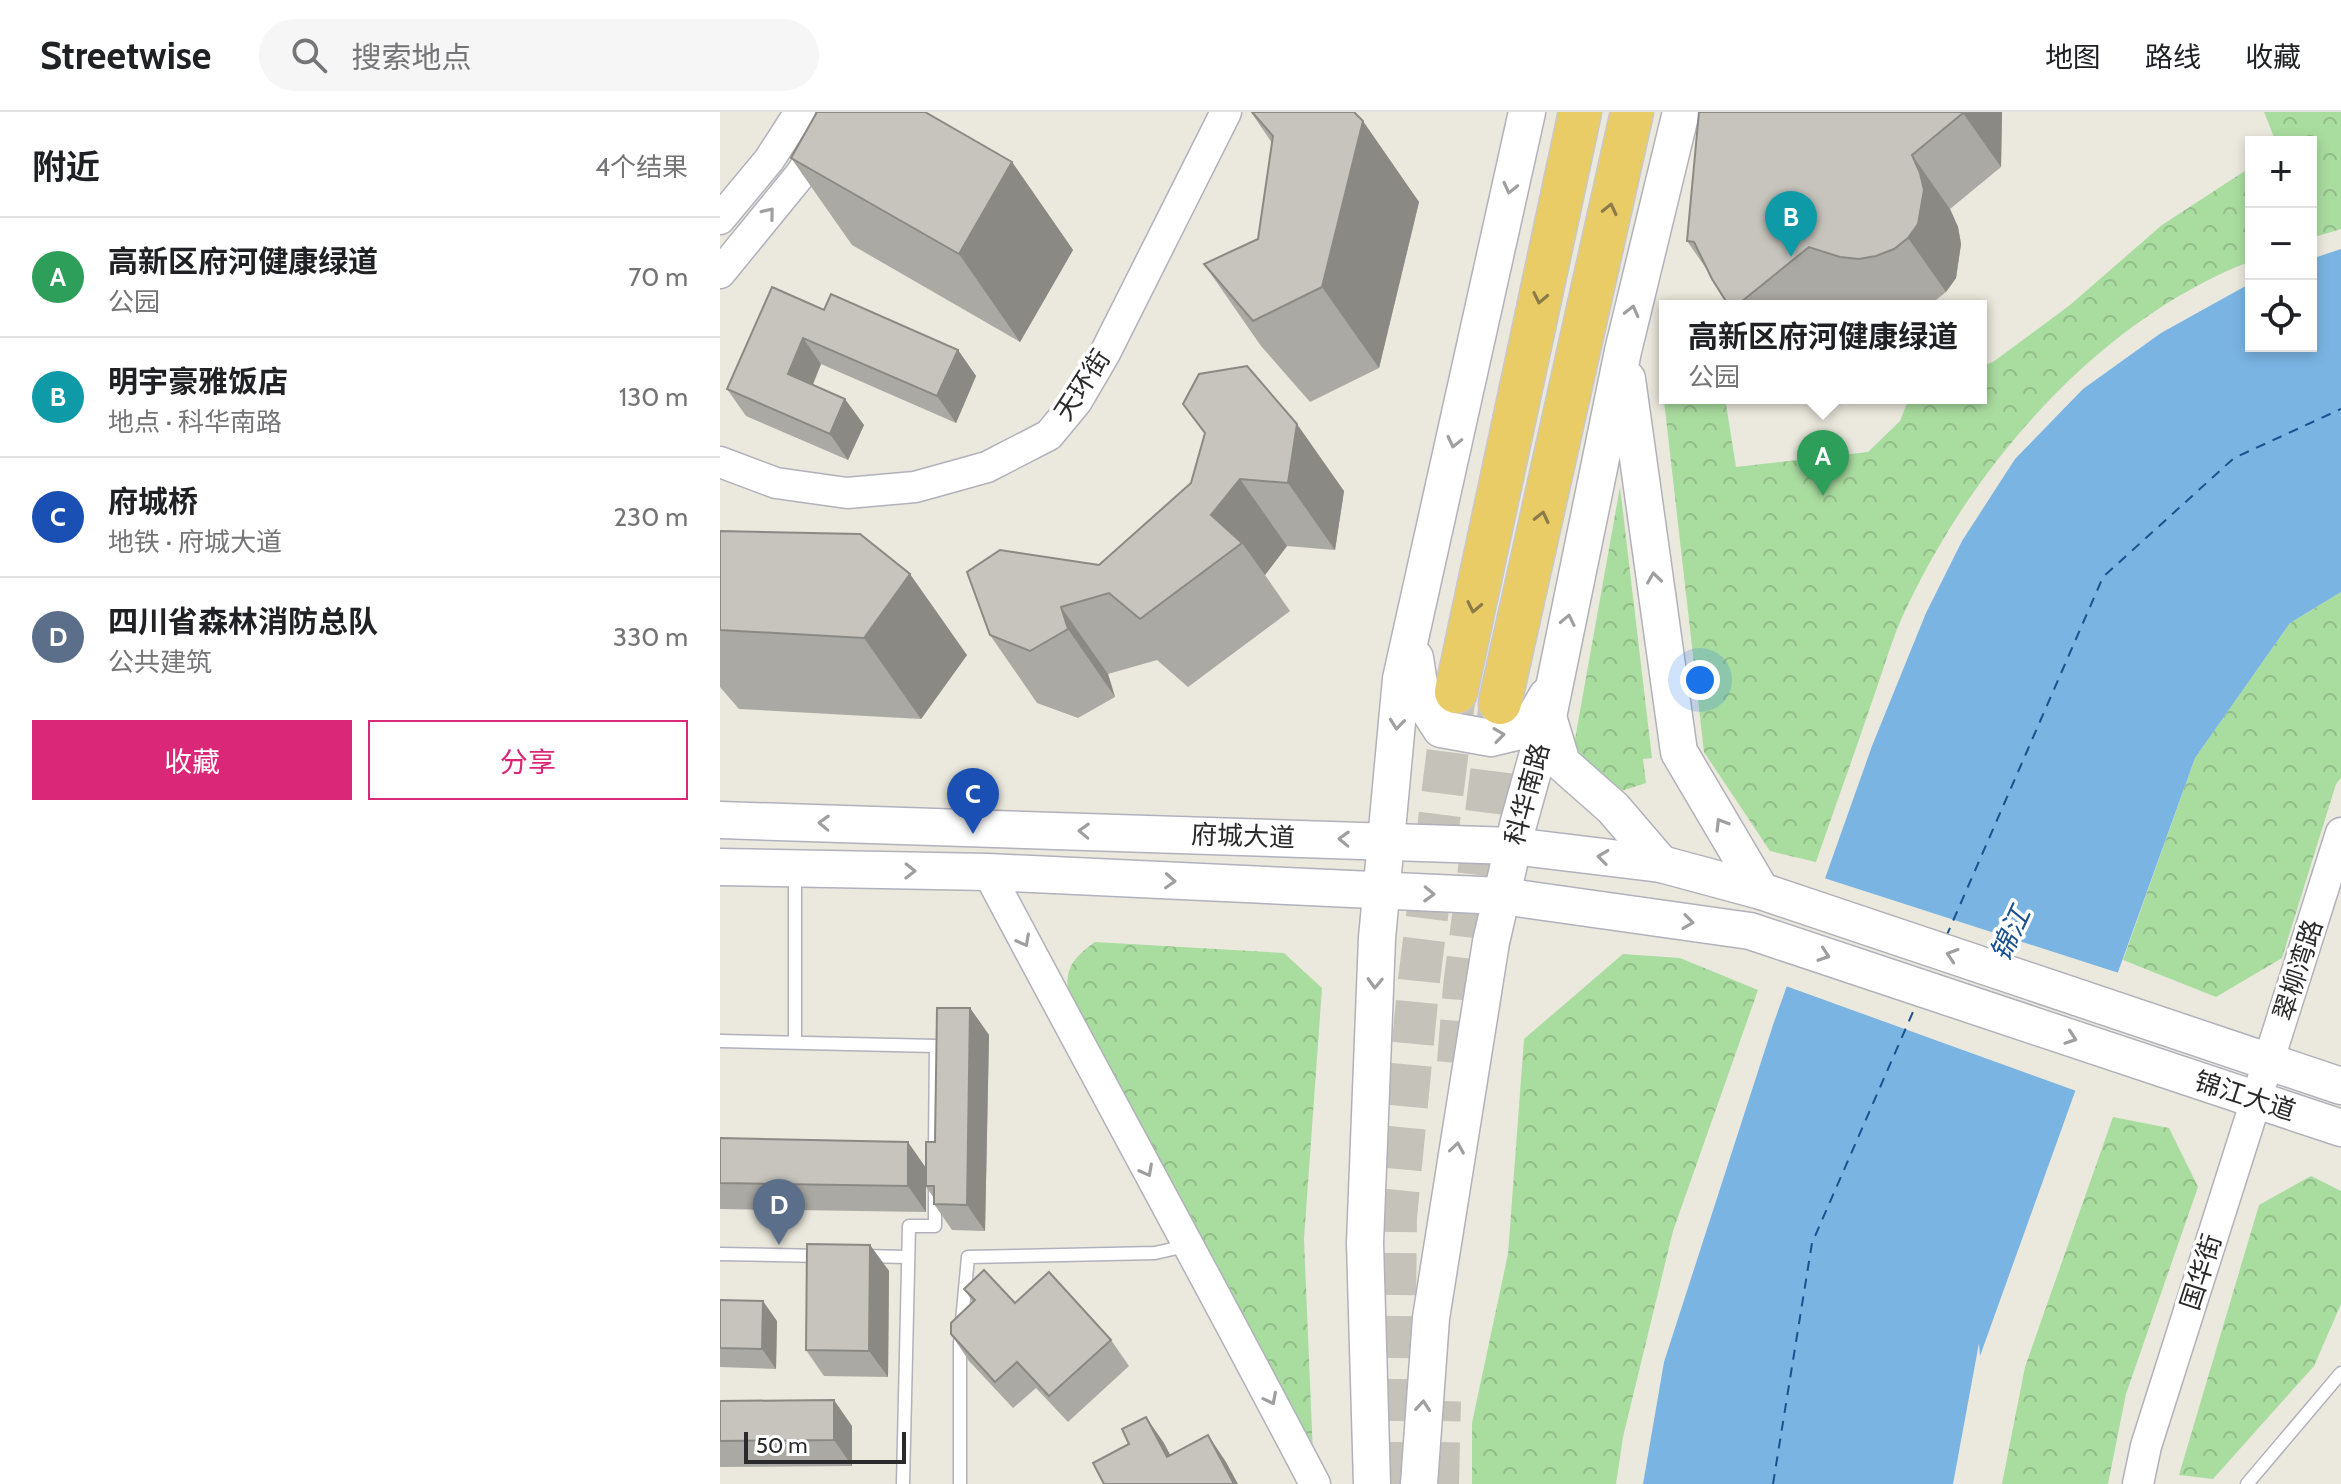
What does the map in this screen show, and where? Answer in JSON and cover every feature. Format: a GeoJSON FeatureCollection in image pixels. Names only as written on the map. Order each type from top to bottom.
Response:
{"type":"FeatureCollection","features":[{"type":"Feature","properties":{"kind":"highway"},"geometry":{"type":"LineString","coordinates":[[1456,692],[1580,112]]}},
{"type":"Feature","properties":{"kind":"highway"},"geometry":{"type":"LineString","coordinates":[[1500,703],[1632,112]]}},
{"type":"Feature","properties":{"kind":"main road"},"geometry":{"type":"LineString","coordinates":[[1372,1484],[1365,1243],[1377,938],[1401,679],[1527,112]]}},
{"type":"Feature","properties":{"kind":"main road","name":"科华南路"},"geometry":{"type":"LineString","coordinates":[[1419,1484],[1431,1318],[1491,942],[1548,717],[1623,351],[1681,112]]}},
{"type":"Feature","properties":{"kind":"main road"},"geometry":{"type":"LineString","coordinates":[[1623,351],[1679,752],[1761,891]]}},
{"type":"Feature","properties":{"kind":"main road"},"geometry":{"type":"LineString","coordinates":[[1411,633],[1421,698],[1441,729],[1491,738],[1528,729],[1555,681]]}},
{"type":"Feature","properties":{"kind":"main road"},"geometry":{"type":"LineString","coordinates":[[1548,717],[1562,763],[1613,808],[1661,864]]}},
{"type":"Feature","properties":{"kind":"main road","name":"府城大道"},"geometry":{"type":"LineString","coordinates":[[720,820],[1513,846],[1661,864],[1761,891]]}},
{"type":"Feature","properties":{"kind":"main road","name":"府城大道"},"geometry":{"type":"LineString","coordinates":[[720,867],[988,872],[1502,896],[1750,931]]}},
{"type":"Feature","properties":{"kind":"main road","name":"锦江大道"},"geometry":{"type":"LineString","coordinates":[[1761,891],[2341,1086]]}},
{"type":"Feature","properties":{"kind":"main road","name":"锦江大道"},"geometry":{"type":"LineString","coordinates":[[1750,931],[2341,1128]]}},
{"type":"Feature","properties":{"kind":"street"},"geometry":{"type":"LineString","coordinates":[[720,219],[769,160],[800,112]]}},
{"type":"Feature","properties":{"kind":"street"},"geometry":{"type":"LineString","coordinates":[[720,273],[800,175],[840,112]]}},
{"type":"Feature","properties":{"kind":"street","name":"天环街"},"geometry":{"type":"LineString","coordinates":[[720,462],[776,483],[847,493],[901,489],[987,467],[1049,435],[1077,401],[1104,355],[1226,112]]}},
{"type":"Feature","properties":{"kind":"street","name":"翠柳湾路"},"geometry":{"type":"LineString","coordinates":[[2269,1062],[2341,833]]}},
{"type":"Feature","properties":{"kind":"street"},"geometry":{"type":"LineString","coordinates":[[988,872],[1315,1484]]}},
{"type":"Feature","properties":{"kind":"street","name":"国华街"},"geometry":{"type":"LineString","coordinates":[[2138,1484],[2146,1446],[2269,1062]]}},
{"type":"Feature","properties":{"kind":"lane"},"geometry":{"type":"LineString","coordinates":[[795,869],[795,1042]]}},
{"type":"Feature","properties":{"kind":"lane"},"geometry":{"type":"LineString","coordinates":[[720,1041],[936,1046],[935,1166]]}},
{"type":"Feature","properties":{"kind":"lane"},"geometry":{"type":"LineString","coordinates":[[903,1484],[909,1226],[935,1226],[935,1181]]}},
{"type":"Feature","properties":{"kind":"lane"},"geometry":{"type":"LineString","coordinates":[[960,1484],[960,1343],[968,1257],[1155,1253],[1186,1246]]}},
{"type":"Feature","properties":{"kind":"lane"},"geometry":{"type":"LineString","coordinates":[[720,1254],[829,1256]]}},
{"type":"Feature","properties":{"kind":"lane"},"geometry":{"type":"LineString","coordinates":[[845,1256],[907,1257]]}},
{"type":"Feature","properties":{"kind":"lane"},"geometry":{"type":"LineString","coordinates":[[2247,1484],[2341,1373]]}},
{"type":"Feature","properties":{"kind":"green space"},"geometry":{"type":"Polygon","coordinates":[[[2264,112],[2341,112],[2341,229],[2317,236],[2317,136],[2274,136],[2264,112]]]}},
{"type":"Feature","properties":{"kind":"green space"},"geometry":{"type":"Polygon","coordinates":[[[2245,171],[2245,264],[2195,287],[2142,320],[2092,359],[2046,403],[2004,452],[1966,503],[1933,556],[1905,611],[1816,862],[1770,851],[1704,752],[1664,404],[1726,404],[1736,467],[1868,452],[1900,421],[1907,404],[1987,404],[1987,364],[2070,305],[2162,225],[2245,171]]]}},
{"type":"Feature","properties":{"kind":"green space"},"geometry":{"type":"Polygon","coordinates":[[[1620,487],[1652,758],[1643,759],[1646,783],[1612,794],[1574,745],[1620,487]]]}},
{"type":"Feature","properties":{"kind":"green space"},"geometry":{"type":"Polygon","coordinates":[[[2341,592],[2341,778],[2336,784],[2282,958],[2216,997],[2123,960],[2195,758],[2290,623],[2341,592]]]}},
{"type":"Feature","properties":{"kind":"green space"},"geometry":{"type":"Polygon","coordinates":[[[1095,942],[1284,953],[1322,988],[1304,1239],[1313,1455],[1070,1008],[1069,970],[1095,942]]]}},
{"type":"Feature","properties":{"kind":"green space"},"geometry":{"type":"Polygon","coordinates":[[[1623,954],[1680,958],[1758,990],[1673,1231],[1623,1437],[1616,1484],[1472,1484],[1472,1423],[1508,1254],[1524,1039],[1623,954]]]}},
{"type":"Feature","properties":{"kind":"green space"},"geometry":{"type":"Polygon","coordinates":[[[2113,1117],[2169,1128],[2198,1187],[2126,1394],[2108,1484],[2002,1484],[2025,1367],[2113,1117]]]}},
{"type":"Feature","properties":{"kind":"green space"},"geometry":{"type":"Polygon","coordinates":[[[2311,1176],[2341,1191],[2341,1304],[2314,1366],[2213,1479],[2179,1475],[2259,1205],[2311,1176]]]}},
{"type":"Feature","properties":{"kind":"water","name":"锦江"},"geometry":{"type":"Polygon","coordinates":[[[2341,249],[2341,592],[2290,623],[2195,758],[1980,1356],[1979,1343],[1953,1484],[1643,1484],[1664,1362],[1773,1025],[1872,746],[1926,613],[1962,541],[2015,459],[2083,389],[2161,333],[2245,286],[2245,352],[2317,352],[2317,257],[2341,249]]]}},
{"type":"Feature","properties":{"kind":"pier"},"geometry":{"type":"Polygon","coordinates":[[[1821,877],[2122,974],[2079,1092],[1783,985],[1821,877]]]}},
{"type":"Feature","properties":{"kind":"building"},"geometry":{"type":"Polygon","coordinates":[[[817,112],[925,112],[1012,162],[959,254],[791,158],[817,112]]]}},
{"type":"Feature","properties":{"kind":"building"},"geometry":{"type":"Polygon","coordinates":[[[1252,112],[1354,112],[1363,121],[1322,287],[1253,321],[1204,264],[1258,239],[1273,136],[1252,112]]]}},
{"type":"Feature","properties":{"kind":"building"},"geometry":{"type":"Polygon","coordinates":[[[1699,112],[1963,112],[1912,155],[1924,190],[1918,224],[1908,238],[1894,249],[1859,259],[1840,257],[1809,247],[1743,300],[1725,300],[1694,242],[1687,241],[1699,112]]]}},
{"type":"Feature","properties":{"kind":"building"},"geometry":{"type":"Polygon","coordinates":[[[772,287],[824,310],[831,294],[958,350],[937,396],[803,338],[788,374],[845,399],[830,434],[727,389],[772,287]]]}},
{"type":"Feature","properties":{"kind":"building"},"geometry":{"type":"Polygon","coordinates":[[[1247,366],[1297,424],[1288,483],[1240,479],[1211,515],[1242,543],[1140,619],[1109,593],[1061,607],[1068,629],[1030,651],[990,635],[967,572],[1000,550],[1099,565],[1191,483],[1205,433],[1183,404],[1199,374],[1247,366]]]}},
{"type":"Feature","properties":{"kind":"building"},"geometry":{"type":"Polygon","coordinates":[[[720,531],[860,534],[910,574],[864,638],[720,630],[720,531]]]}},
{"type":"Feature","properties":{"kind":"building"},"geometry":{"type":"Polygon","coordinates":[[[937,1008],[970,1008],[967,1205],[934,1204],[934,1186],[926,1186],[926,1142],[935,1142],[937,1008]]]}},
{"type":"Feature","properties":{"kind":"building"},"geometry":{"type":"Polygon","coordinates":[[[720,1138],[908,1142],[908,1186],[720,1183],[720,1138]]]}},
{"type":"Feature","properties":{"kind":"building"},"geometry":{"type":"Polygon","coordinates":[[[807,1244],[870,1245],[869,1351],[806,1350],[807,1244]]]}},
{"type":"Feature","properties":{"kind":"building"},"geometry":{"type":"Polygon","coordinates":[[[984,1270],[1015,1303],[1049,1272],[1111,1340],[1049,1396],[1017,1362],[995,1382],[951,1334],[951,1323],[975,1300],[964,1289],[984,1270]]]}},
{"type":"Feature","properties":{"kind":"building"},"geometry":{"type":"Polygon","coordinates":[[[720,1300],[763,1301],[762,1349],[720,1348],[720,1300]]]}},
{"type":"Feature","properties":{"kind":"building"},"geometry":{"type":"Polygon","coordinates":[[[834,1400],[834,1440],[720,1441],[720,1401],[834,1400]]]}},
{"type":"Feature","properties":{"kind":"building"},"geometry":{"type":"Polygon","coordinates":[[[1146,1417],[1167,1457],[1208,1435],[1234,1484],[1104,1484],[1093,1463],[1129,1444],[1122,1429],[1146,1417]]]}},
{"type":"Feature","properties":{"kind":"ferry route"},"geometry":{"type":"LineString","coordinates":[[1946,937],[2103,577],[2234,458],[2341,409]]}},
{"type":"Feature","properties":{"kind":"ferry route"},"geometry":{"type":"LineString","coordinates":[[1773,1484],[1812,1243],[1916,1005]]}},
{"type":"Feature","properties":{"kind":"tunnel"},"geometry":{"type":"LineString","coordinates":[[1393,1484],[1396,1217],[1419,980],[1455,693]]}},
{"type":"Feature","properties":{"kind":"tunnel"},"geometry":{"type":"LineString","coordinates":[[1458,1063],[1464,987],[1500,703]]}},
{"type":"Feature","properties":{"kind":"tunnel"},"geometry":{"type":"LineString","coordinates":[[1438,1484],[1440,1401]]}},
{"type":"Feature","properties":{"kind":"place","name":"明宇豪雅饭店"},"geometry":{"type":"Point","coordinates":[1791,257]}},
{"type":"Feature","properties":{"kind":"place","name":"高新区府河健康绿道"},"geometry":{"type":"Point","coordinates":[1823,496]}},
{"type":"Feature","properties":{"kind":"place","name":"府城桥"},"geometry":{"type":"Point","coordinates":[973,834]}},
{"type":"Feature","properties":{"kind":"place","name":"四川省森林消防总队"},"geometry":{"type":"Point","coordinates":[779,1245]}}]}
